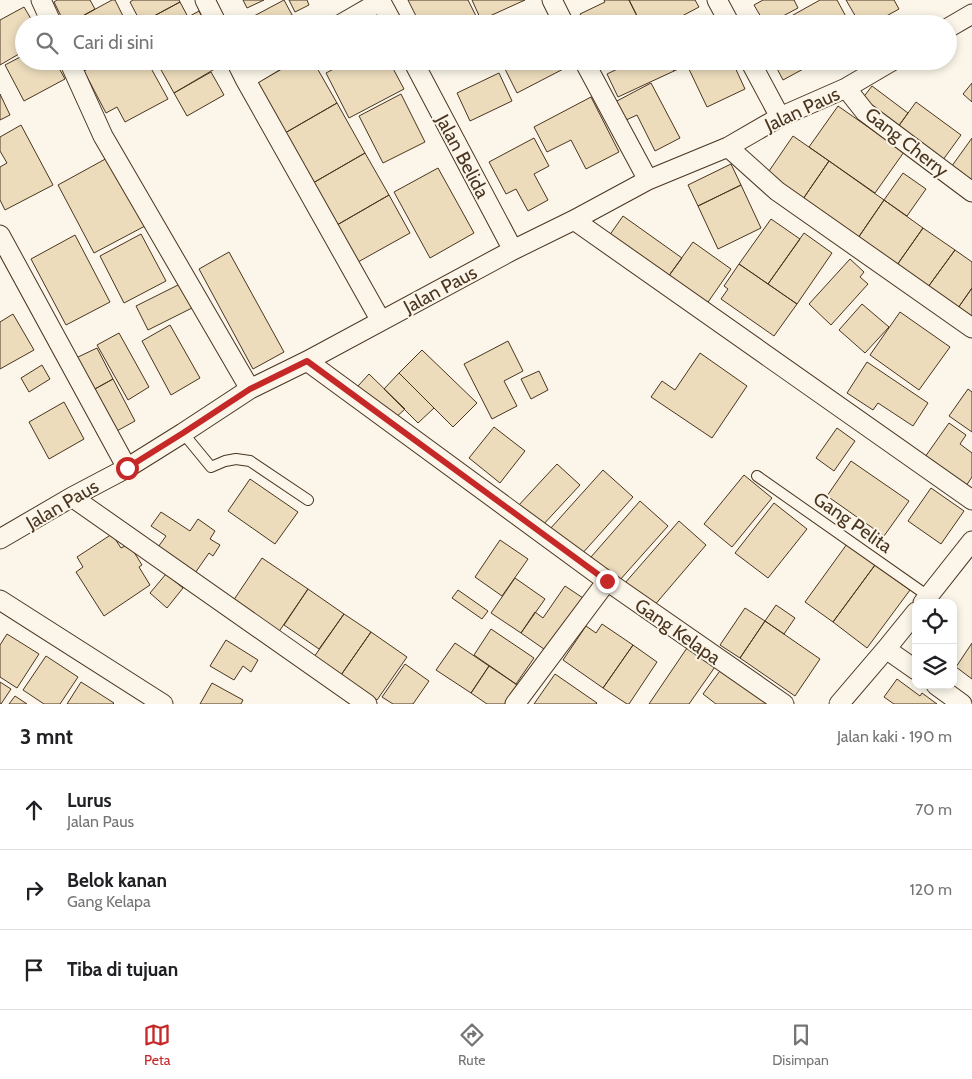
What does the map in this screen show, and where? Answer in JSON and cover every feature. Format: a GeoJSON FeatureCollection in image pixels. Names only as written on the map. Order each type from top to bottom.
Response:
{"type":"FeatureCollection","features":[{"type":"Feature","properties":{"kind":"street"},"geometry":{"type":"LineString","coordinates":[[41,0],[48,15]]}},
{"type":"Feature","properties":{"kind":"street"},"geometry":{"type":"LineString","coordinates":[[205,0],[212,15]]}},
{"type":"Feature","properties":{"kind":"street"},"geometry":{"type":"LineString","coordinates":[[356,15],[380,0],[388,15]]}},
{"type":"Feature","properties":{"kind":"street"},"geometry":{"type":"LineString","coordinates":[[552,0],[560,15]]}},
{"type":"Feature","properties":{"kind":"street"},"geometry":{"type":"LineString","coordinates":[[717,0],[725,15]]}},
{"type":"Feature","properties":{"kind":"street"},"geometry":{"type":"LineString","coordinates":[[957,20],[968,10]]}},
{"type":"Feature","properties":{"kind":"street"},"geometry":{"type":"LineString","coordinates":[[73,70],[104,136],[250,389]]}},
{"type":"Feature","properties":{"kind":"street"},"geometry":{"type":"LineString","coordinates":[[240,70],[381,321]]}},
{"type":"Feature","properties":{"kind":"street"},"geometry":{"type":"LineString","coordinates":[[245,79],[260,70]]}},
{"type":"Feature","properties":{"kind":"street","name":"Jalan Belida"},"geometry":{"type":"LineString","coordinates":[[418,70],[513,250]]}},
{"type":"Feature","properties":{"kind":"street"},"geometry":{"type":"LineString","coordinates":[[589,70],[648,180]]}},
{"type":"Feature","properties":{"kind":"street"},"geometry":{"type":"LineString","coordinates":[[755,70],[780,117]]}},
{"type":"Feature","properties":{"kind":"street","name":"Jalan Paus"},"geometry":{"type":"LineString","coordinates":[[0,540],[72,497],[127,468],[250,389],[307,361],[648,180],[728,147],[780,117],[846,88],[877,70]]}},
{"type":"Feature","properties":{"kind":"street","name":"Gang Cherry"},"geometry":{"type":"LineString","coordinates":[[846,88],[865,112],[972,192]]}},
{"type":"Feature","properties":{"kind":"street"},"geometry":{"type":"LineString","coordinates":[[728,147],[777,191],[972,328]]}},
{"type":"Feature","properties":{"kind":"street"},"geometry":{"type":"LineString","coordinates":[[574,220],[972,500]]}},
{"type":"Feature","properties":{"kind":"street"},"geometry":{"type":"LineString","coordinates":[[0,235],[127,468]]}},
{"type":"Feature","properties":{"kind":"street","name":"Gang Kelapa"},"geometry":{"type":"LineString","coordinates":[[307,361],[607,581],[784,704]]}},
{"type":"Feature","properties":{"kind":"street"},"geometry":{"type":"LineString","coordinates":[[72,497],[367,704]]}},
{"type":"Feature","properties":{"kind":"street"},"geometry":{"type":"LineString","coordinates":[[926,599],[972,541]]}},
{"type":"Feature","properties":{"kind":"street"},"geometry":{"type":"LineString","coordinates":[[515,704],[607,581]]}},
{"type":"Feature","properties":{"kind":"street"},"geometry":{"type":"LineString","coordinates":[[0,600],[163,704]]}},
{"type":"Feature","properties":{"kind":"street"},"geometry":{"type":"LineString","coordinates":[[839,704],[912,617]]}},
{"type":"Feature","properties":{"kind":"street"},"geometry":{"type":"LineString","coordinates":[[886,649],[912,667]]}},
{"type":"Feature","properties":{"kind":"street"},"geometry":{"type":"LineString","coordinates":[[941,689],[962,704]]}},
{"type":"Feature","properties":{"kind":"lane"},"geometry":{"type":"LineString","coordinates":[[183,433],[211,467],[231,460],[250,461],[308,500]]}},
{"type":"Feature","properties":{"kind":"lane","name":"Gang Pelita"},"geometry":{"type":"LineString","coordinates":[[757,476],[926,599]]}},
{"type":"Feature","properties":{"kind":"building"},"geometry":{"type":"Polygon","coordinates":[[[57,0],[90,0],[95,9],[84,15],[60,15],[54,2],[57,0]]]}},
{"type":"Feature","properties":{"kind":"building"},"geometry":{"type":"Polygon","coordinates":[[[115,0],[122,15],[84,15],[115,0]]]}},
{"type":"Feature","properties":{"kind":"building"},"geometry":{"type":"Polygon","coordinates":[[[133,0],[179,0],[180,2],[156,15],[137,15],[130,2],[133,0]]]}},
{"type":"Feature","properties":{"kind":"building"},"geometry":{"type":"Polygon","coordinates":[[[243,0],[264,0],[247,8],[243,0]]]}},
{"type":"Feature","properties":{"kind":"building"},"geometry":{"type":"Polygon","coordinates":[[[284,0],[292,15],[256,15],[284,0]]]}},
{"type":"Feature","properties":{"kind":"building"},"geometry":{"type":"Polygon","coordinates":[[[289,0],[307,0],[309,5],[295,12],[289,0]]]}},
{"type":"Feature","properties":{"kind":"building"},"geometry":{"type":"Polygon","coordinates":[[[408,0],[468,0],[476,15],[416,15],[408,0]]]}},
{"type":"Feature","properties":{"kind":"building"},"geometry":{"type":"Polygon","coordinates":[[[472,0],[525,0],[492,15],[479,15],[472,0]]]}},
{"type":"Feature","properties":{"kind":"building"},"geometry":{"type":"Polygon","coordinates":[[[604,0],[629,0],[636,15],[580,15],[605,2],[604,0]]]}},
{"type":"Feature","properties":{"kind":"building"},"geometry":{"type":"Polygon","coordinates":[[[629,0],[695,0],[699,7],[684,15],[636,15],[629,0]]]}},
{"type":"Feature","properties":{"kind":"building"},"geometry":{"type":"Polygon","coordinates":[[[763,0],[794,0],[798,8],[785,15],[760,15],[754,5],[763,0]]]}},
{"type":"Feature","properties":{"kind":"building"},"geometry":{"type":"Polygon","coordinates":[[[820,0],[837,0],[845,15],[793,15],[820,0]]]}},
{"type":"Feature","properties":{"kind":"building"},"geometry":{"type":"Polygon","coordinates":[[[846,0],[894,0],[899,9],[888,15],[855,15],[846,0]]]}},
{"type":"Feature","properties":{"kind":"building"},"geometry":{"type":"Polygon","coordinates":[[[180,2],[187,15],[156,15],[180,2]]]}},
{"type":"Feature","properties":{"kind":"building"},"geometry":{"type":"Polygon","coordinates":[[[24,7],[29,15],[15,15],[15,56],[0,65],[0,20],[24,7]]]}},
{"type":"Feature","properties":{"kind":"building"},"geometry":{"type":"Polygon","coordinates":[[[199,11],[201,15],[192,15],[199,11]]]}},
{"type":"Feature","properties":{"kind":"building"},"geometry":{"type":"Polygon","coordinates":[[[15,60],[15,70],[60,70],[65,79],[24,101],[5,65],[15,60]]]}},
{"type":"Feature","properties":{"kind":"building"},"geometry":{"type":"Polygon","coordinates":[[[152,70],[168,99],[125,122],[117,107],[106,113],[84,71],[152,70]]]}},
{"type":"Feature","properties":{"kind":"building"},"geometry":{"type":"Polygon","coordinates":[[[161,70],[213,70],[174,93],[161,70]]]}},
{"type":"Feature","properties":{"kind":"building"},"geometry":{"type":"Polygon","coordinates":[[[280,70],[318,70],[337,103],[285,133],[257,83],[280,70]]]}},
{"type":"Feature","properties":{"kind":"building"},"geometry":{"type":"Polygon","coordinates":[[[332,70],[394,70],[404,89],[349,118],[326,73],[332,70]]]}},
{"type":"Feature","properties":{"kind":"building"},"geometry":{"type":"Polygon","coordinates":[[[506,70],[561,70],[517,93],[506,70]]]}},
{"type":"Feature","properties":{"kind":"building"},"geometry":{"type":"Polygon","coordinates":[[[615,70],[674,71],[618,97],[607,74],[615,70]]]}},
{"type":"Feature","properties":{"kind":"building"},"geometry":{"type":"Polygon","coordinates":[[[689,70],[736,70],[745,89],[707,107],[689,70]]]}},
{"type":"Feature","properties":{"kind":"building"},"geometry":{"type":"Polygon","coordinates":[[[778,70],[801,70],[783,80],[778,70]]]}},
{"type":"Feature","properties":{"kind":"building"},"geometry":{"type":"Polygon","coordinates":[[[211,72],[224,95],[187,116],[174,93],[211,72]]]}},
{"type":"Feature","properties":{"kind":"building"},"geometry":{"type":"Polygon","coordinates":[[[499,73],[512,101],[470,121],[457,93],[499,73]]]}},
{"type":"Feature","properties":{"kind":"building"},"geometry":{"type":"Polygon","coordinates":[[[651,83],[680,138],[655,151],[637,115],[624,121],[615,102],[651,83]]]}},
{"type":"Feature","properties":{"kind":"building"},"geometry":{"type":"Polygon","coordinates":[[[972,83],[972,102],[963,94],[972,83]]]}},
{"type":"Feature","properties":{"kind":"building"},"geometry":{"type":"Polygon","coordinates":[[[872,86],[908,113],[895,131],[859,103],[872,86]]]}},
{"type":"Feature","properties":{"kind":"building"},"geometry":{"type":"Polygon","coordinates":[[[0,94],[10,115],[0,120],[0,94]]]}},
{"type":"Feature","properties":{"kind":"building"},"geometry":{"type":"Polygon","coordinates":[[[401,94],[425,142],[383,163],[359,116],[401,94]]]}},
{"type":"Feature","properties":{"kind":"building"},"geometry":{"type":"Polygon","coordinates":[[[591,97],[619,152],[586,169],[571,140],[547,152],[534,127],[591,97]]]}},
{"type":"Feature","properties":{"kind":"building"},"geometry":{"type":"Polygon","coordinates":[[[916,102],[961,135],[940,164],[895,131],[916,102]]]}},
{"type":"Feature","properties":{"kind":"building"},"geometry":{"type":"Polygon","coordinates":[[[337,103],[365,153],[313,183],[285,133],[337,103]]]}},
{"type":"Feature","properties":{"kind":"building"},"geometry":{"type":"Polygon","coordinates":[[[838,106],[904,152],[875,193],[809,147],[838,106]]]}},
{"type":"Feature","properties":{"kind":"building"},"geometry":{"type":"Polygon","coordinates":[[[21,125],[53,185],[5,210],[0,200],[0,167],[7,163],[0,151],[0,137],[21,125]]]}},
{"type":"Feature","properties":{"kind":"building"},"geometry":{"type":"Polygon","coordinates":[[[793,136],[829,161],[803,199],[767,174],[793,136]]]}},
{"type":"Feature","properties":{"kind":"building"},"geometry":{"type":"Polygon","coordinates":[[[534,138],[549,166],[534,174],[548,200],[528,211],[516,189],[506,194],[489,162],[534,138]]]}},
{"type":"Feature","properties":{"kind":"building"},"geometry":{"type":"Polygon","coordinates":[[[972,138],[972,186],[949,170],[972,138]]]}},
{"type":"Feature","properties":{"kind":"building"},"geometry":{"type":"Polygon","coordinates":[[[365,153],[389,195],[337,225],[313,183],[365,153]]]}},
{"type":"Feature","properties":{"kind":"building"},"geometry":{"type":"Polygon","coordinates":[[[109,157],[145,226],[94,253],[58,185],[109,157]]]}},
{"type":"Feature","properties":{"kind":"building"},"geometry":{"type":"Polygon","coordinates":[[[829,161],[884,200],[858,238],[803,199],[829,161]]]}},
{"type":"Feature","properties":{"kind":"building"},"geometry":{"type":"Polygon","coordinates":[[[731,164],[741,185],[698,206],[688,185],[731,164]]]}},
{"type":"Feature","properties":{"kind":"building"},"geometry":{"type":"Polygon","coordinates":[[[438,168],[474,233],[430,258],[394,192],[438,168]]]}},
{"type":"Feature","properties":{"kind":"building"},"geometry":{"type":"Polygon","coordinates":[[[903,173],[926,189],[907,216],[884,200],[903,173]]]}},
{"type":"Feature","properties":{"kind":"building"},"geometry":{"type":"Polygon","coordinates":[[[741,185],[761,228],[718,249],[698,206],[741,185]]]}},
{"type":"Feature","properties":{"kind":"building"},"geometry":{"type":"Polygon","coordinates":[[[389,195],[410,233],[358,262],[337,225],[389,195]]]}},
{"type":"Feature","properties":{"kind":"building"},"geometry":{"type":"Polygon","coordinates":[[[884,200],[923,228],[897,265],[858,238],[884,200]]]}},
{"type":"Feature","properties":{"kind":"building"},"geometry":{"type":"Polygon","coordinates":[[[623,216],[682,258],[668,277],[609,236],[623,216]]]}},
{"type":"Feature","properties":{"kind":"building"},"geometry":{"type":"Polygon","coordinates":[[[771,219],[800,239],[768,284],[739,264],[771,219]]]}},
{"type":"Feature","properties":{"kind":"building"},"geometry":{"type":"Polygon","coordinates":[[[923,228],[955,250],[928,287],[897,265],[923,228]]]}},
{"type":"Feature","properties":{"kind":"building"},"geometry":{"type":"Polygon","coordinates":[[[804,233],[832,253],[797,304],[768,284],[804,233]]]}},
{"type":"Feature","properties":{"kind":"building"},"geometry":{"type":"Polygon","coordinates":[[[141,234],[166,281],[124,303],[100,256],[141,234]]]}},
{"type":"Feature","properties":{"kind":"building"},"geometry":{"type":"Polygon","coordinates":[[[75,235],[110,302],[66,325],[31,259],[75,235]]]}},
{"type":"Feature","properties":{"kind":"building"},"geometry":{"type":"Polygon","coordinates":[[[693,242],[731,269],[706,305],[668,277],[693,242]]]}},
{"type":"Feature","properties":{"kind":"building"},"geometry":{"type":"Polygon","coordinates":[[[955,250],[972,262],[972,288],[958,308],[928,287],[955,250]]]}},
{"type":"Feature","properties":{"kind":"building"},"geometry":{"type":"Polygon","coordinates":[[[229,252],[284,352],[253,369],[199,269],[229,252]]]}},
{"type":"Feature","properties":{"kind":"building"},"geometry":{"type":"Polygon","coordinates":[[[850,259],[864,272],[860,277],[868,284],[831,325],[809,304],[850,259]]]}},
{"type":"Feature","properties":{"kind":"building"},"geometry":{"type":"Polygon","coordinates":[[[739,264],[797,304],[774,336],[721,299],[728,289],[724,286],[739,264]]]}},
{"type":"Feature","properties":{"kind":"building"},"geometry":{"type":"Polygon","coordinates":[[[180,284],[192,308],[148,330],[136,306],[180,284]]]}},
{"type":"Feature","properties":{"kind":"building"},"geometry":{"type":"Polygon","coordinates":[[[972,288],[972,318],[958,308],[972,288]]]}},
{"type":"Feature","properties":{"kind":"building"},"geometry":{"type":"Polygon","coordinates":[[[862,304],[889,327],[865,353],[839,330],[862,304]]]}},
{"type":"Feature","properties":{"kind":"building"},"geometry":{"type":"Polygon","coordinates":[[[900,312],[950,347],[919,390],[870,355],[900,312]]]}},
{"type":"Feature","properties":{"kind":"building"},"geometry":{"type":"Polygon","coordinates":[[[13,314],[34,350],[0,369],[0,322],[13,314]]]}},
{"type":"Feature","properties":{"kind":"building"},"geometry":{"type":"Polygon","coordinates":[[[170,325],[200,378],[171,395],[142,341],[170,325]]]}},
{"type":"Feature","properties":{"kind":"building"},"geometry":{"type":"Polygon","coordinates":[[[119,333],[149,387],[128,400],[97,345],[119,333]]]}},
{"type":"Feature","properties":{"kind":"building"},"geometry":{"type":"Polygon","coordinates":[[[508,341],[523,371],[504,381],[517,406],[492,419],[464,364],[508,341]]]}},
{"type":"Feature","properties":{"kind":"building"},"geometry":{"type":"Polygon","coordinates":[[[97,348],[113,379],[93,390],[76,358],[97,348]]]}},
{"type":"Feature","properties":{"kind":"building"},"geometry":{"type":"Polygon","coordinates":[[[422,350],[477,403],[453,427],[399,373],[422,350]]]}},
{"type":"Feature","properties":{"kind":"building"},"geometry":{"type":"Polygon","coordinates":[[[700,353],[747,386],[712,438],[651,397],[662,381],[675,390],[700,353]]]}},
{"type":"Feature","properties":{"kind":"building"},"geometry":{"type":"Polygon","coordinates":[[[867,362],[928,403],[913,426],[878,403],[873,410],[847,393],[867,362]]]}},
{"type":"Feature","properties":{"kind":"building"},"geometry":{"type":"Polygon","coordinates":[[[42,365],[50,379],[29,392],[21,378],[42,365]]]}},
{"type":"Feature","properties":{"kind":"building"},"geometry":{"type":"Polygon","coordinates":[[[539,371],[548,390],[531,399],[521,379],[539,371]]]}},
{"type":"Feature","properties":{"kind":"building"},"geometry":{"type":"Polygon","coordinates":[[[399,373],[434,408],[418,423],[384,389],[399,373]]]}},
{"type":"Feature","properties":{"kind":"building"},"geometry":{"type":"Polygon","coordinates":[[[369,374],[405,409],[393,420],[358,386],[369,374]]]}},
{"type":"Feature","properties":{"kind":"building"},"geometry":{"type":"Polygon","coordinates":[[[113,379],[135,421],[115,432],[93,390],[113,379]]]}},
{"type":"Feature","properties":{"kind":"building"},"geometry":{"type":"Polygon","coordinates":[[[968,389],[972,392],[972,432],[949,416],[968,389]]]}},
{"type":"Feature","properties":{"kind":"building"},"geometry":{"type":"Polygon","coordinates":[[[64,402],[84,439],[49,459],[29,422],[64,402]]]}},
{"type":"Feature","properties":{"kind":"building"},"geometry":{"type":"Polygon","coordinates":[[[949,423],[966,435],[960,444],[972,453],[972,477],[966,486],[925,457],[949,423]]]}},
{"type":"Feature","properties":{"kind":"building"},"geometry":{"type":"Polygon","coordinates":[[[494,427],[525,451],[500,483],[469,458],[494,427]]]}},
{"type":"Feature","properties":{"kind":"building"},"geometry":{"type":"Polygon","coordinates":[[[837,428],[855,441],[834,471],[816,458],[837,428]]]}},
{"type":"Feature","properties":{"kind":"building"},"geometry":{"type":"Polygon","coordinates":[[[851,461],[909,501],[884,536],[827,496],[851,461]]]}},
{"type":"Feature","properties":{"kind":"building"},"geometry":{"type":"Polygon","coordinates":[[[557,464],[580,485],[541,527],[518,506],[557,464]]]}},
{"type":"Feature","properties":{"kind":"building"},"geometry":{"type":"Polygon","coordinates":[[[603,470],[633,497],[580,556],[550,529],[603,470]]]}},
{"type":"Feature","properties":{"kind":"building"},"geometry":{"type":"Polygon","coordinates":[[[744,475],[772,498],[732,547],[704,524],[744,475]]]}},
{"type":"Feature","properties":{"kind":"building"},"geometry":{"type":"Polygon","coordinates":[[[250,479],[298,512],[275,544],[228,511],[250,479]]]}},
{"type":"Feature","properties":{"kind":"building"},"geometry":{"type":"Polygon","coordinates":[[[931,488],[964,511],[941,544],[908,521],[931,488]]]}},
{"type":"Feature","properties":{"kind":"building"},"geometry":{"type":"Polygon","coordinates":[[[640,501],[668,526],[619,581],[591,557],[640,501]]]}},
{"type":"Feature","properties":{"kind":"building"},"geometry":{"type":"Polygon","coordinates":[[[774,503],[807,529],[768,578],[735,553],[774,503]]]}},
{"type":"Feature","properties":{"kind":"building"},"geometry":{"type":"Polygon","coordinates":[[[161,512],[190,531],[198,519],[215,531],[210,539],[220,545],[213,556],[209,553],[193,576],[156,550],[166,536],[151,526],[161,512]]]}},
{"type":"Feature","properties":{"kind":"building"},"geometry":{"type":"Polygon","coordinates":[[[679,521],[706,545],[653,607],[625,583],[679,521]]]}},
{"type":"Feature","properties":{"kind":"building"},"geometry":{"type":"Polygon","coordinates":[[[112,534],[121,548],[129,544],[142,565],[139,567],[150,585],[104,616],[76,572],[83,567],[77,557],[112,534]]]}},
{"type":"Feature","properties":{"kind":"building"},"geometry":{"type":"Polygon","coordinates":[[[500,540],[528,559],[502,596],[475,577],[500,540]]]}},
{"type":"Feature","properties":{"kind":"building"},"geometry":{"type":"Polygon","coordinates":[[[847,544],[875,565],[833,622],[805,602],[847,544]]]}},
{"type":"Feature","properties":{"kind":"building"},"geometry":{"type":"Polygon","coordinates":[[[262,558],[308,589],[278,633],[233,601],[262,558]]]}},
{"type":"Feature","properties":{"kind":"building"},"geometry":{"type":"Polygon","coordinates":[[[875,565],[910,590],[867,648],[833,622],[875,565]]]}},
{"type":"Feature","properties":{"kind":"building"},"geometry":{"type":"Polygon","coordinates":[[[166,574],[183,588],[167,608],[150,593],[166,574]]]}},
{"type":"Feature","properties":{"kind":"building"},"geometry":{"type":"Polygon","coordinates":[[[515,578],[545,599],[521,633],[491,613],[515,578]]]}},
{"type":"Feature","properties":{"kind":"building"},"geometry":{"type":"Polygon","coordinates":[[[565,586],[583,598],[551,654],[521,633],[535,612],[543,618],[565,586]]]}},
{"type":"Feature","properties":{"kind":"building"},"geometry":{"type":"Polygon","coordinates":[[[308,589],[344,614],[319,649],[284,625],[308,589]]]}},
{"type":"Feature","properties":{"kind":"building"},"geometry":{"type":"Polygon","coordinates":[[[458,590],[488,611],[482,619],[452,598],[458,590]]]}},
{"type":"Feature","properties":{"kind":"building"},"geometry":{"type":"Polygon","coordinates":[[[776,605],[795,618],[784,634],[765,621],[776,605]]]}},
{"type":"Feature","properties":{"kind":"building"},"geometry":{"type":"Polygon","coordinates":[[[745,608],[765,621],[740,658],[720,645],[745,608]]]}},
{"type":"Feature","properties":{"kind":"building"},"geometry":{"type":"Polygon","coordinates":[[[344,614],[371,632],[341,675],[314,657],[344,614]]]}},
{"type":"Feature","properties":{"kind":"building"},"geometry":{"type":"Polygon","coordinates":[[[765,621],[820,659],[795,696],[740,658],[765,621]]]}},
{"type":"Feature","properties":{"kind":"building"},"geometry":{"type":"Polygon","coordinates":[[[602,624],[633,645],[603,688],[563,660],[586,626],[596,633],[602,624]]]}},
{"type":"Feature","properties":{"kind":"building"},"geometry":{"type":"Polygon","coordinates":[[[491,629],[534,658],[516,684],[474,655],[491,629]]]}},
{"type":"Feature","properties":{"kind":"building"},"geometry":{"type":"Polygon","coordinates":[[[371,632],[407,657],[377,700],[341,675],[371,632]]]}},
{"type":"Feature","properties":{"kind":"building"},"geometry":{"type":"Polygon","coordinates":[[[7,634],[39,654],[17,688],[0,677],[0,645],[7,634]]]}},
{"type":"Feature","properties":{"kind":"building"},"geometry":{"type":"Polygon","coordinates":[[[226,640],[258,660],[251,672],[243,666],[234,680],[210,666],[226,640]]]}},
{"type":"Feature","properties":{"kind":"building"},"geometry":{"type":"Polygon","coordinates":[[[455,643],[489,666],[471,693],[436,670],[455,643]]]}},
{"type":"Feature","properties":{"kind":"building"},"geometry":{"type":"Polygon","coordinates":[[[972,643],[972,679],[957,668],[972,643]]]}},
{"type":"Feature","properties":{"kind":"building"},"geometry":{"type":"Polygon","coordinates":[[[633,645],[657,662],[629,704],[627,704],[603,688],[633,645]]]}},
{"type":"Feature","properties":{"kind":"building"},"geometry":{"type":"Polygon","coordinates":[[[689,645],[717,664],[689,704],[649,704],[689,645]]]}},
{"type":"Feature","properties":{"kind":"building"},"geometry":{"type":"Polygon","coordinates":[[[46,656],[78,677],[60,704],[44,704],[23,690],[46,656]]]}},
{"type":"Feature","properties":{"kind":"building"},"geometry":{"type":"Polygon","coordinates":[[[405,664],[429,681],[413,704],[393,704],[382,697],[405,664]]]}},
{"type":"Feature","properties":{"kind":"building"},"geometry":{"type":"Polygon","coordinates":[[[725,664],[772,697],[767,704],[716,704],[703,694],[725,664]]]}},
{"type":"Feature","properties":{"kind":"building"},"geometry":{"type":"Polygon","coordinates":[[[489,666],[523,689],[513,704],[487,704],[471,693],[489,666]]]}},
{"type":"Feature","properties":{"kind":"building"},"geometry":{"type":"Polygon","coordinates":[[[555,674],[597,703],[534,704],[555,674]]]}},
{"type":"Feature","properties":{"kind":"building"},"geometry":{"type":"Polygon","coordinates":[[[897,679],[920,696],[922,693],[937,704],[894,704],[884,697],[897,679]]]}},
{"type":"Feature","properties":{"kind":"building"},"geometry":{"type":"Polygon","coordinates":[[[0,682],[11,689],[1,704],[0,704],[0,682]]]}},
{"type":"Feature","properties":{"kind":"building"},"geometry":{"type":"Polygon","coordinates":[[[81,682],[114,703],[67,704],[81,682]]]}},
{"type":"Feature","properties":{"kind":"building"},"geometry":{"type":"Polygon","coordinates":[[[212,683],[243,700],[241,704],[200,704],[212,683]]]}},
{"type":"Feature","properties":{"kind":"building"},"geometry":{"type":"Polygon","coordinates":[[[15,696],[27,704],[9,704],[15,696]]]}},
{"type":"Feature","properties":{"kind":"route"},"geometry":{"type":"LineString","coordinates":[[127,468],[250,389],[307,361],[607,581]]}}]}
